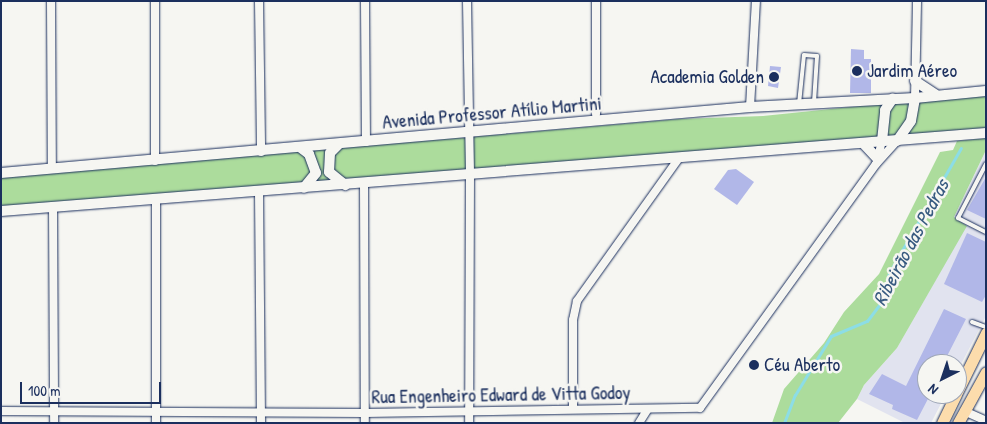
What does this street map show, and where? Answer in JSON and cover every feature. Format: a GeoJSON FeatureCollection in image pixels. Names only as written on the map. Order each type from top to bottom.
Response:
{"type":"FeatureCollection","features":[{"type":"Feature","properties":{"kind":"main road"},"geometry":{"type":"LineString","coordinates":[[916,81],[935,94]]}},
{"type":"Feature","properties":{"kind":"main road","name":"Avenida Professor Atílio Martini"},"geometry":{"type":"LineString","coordinates":[[1,173],[261,152],[750,107],[915,98],[935,94],[986,91]]}},
{"type":"Feature","properties":{"kind":"main road"},"geometry":{"type":"LineString","coordinates":[[882,141],[885,110],[892,98]]}},
{"type":"Feature","properties":{"kind":"main road"},"geometry":{"type":"LineString","coordinates":[[897,141],[911,121],[915,98]]}},
{"type":"Feature","properties":{"kind":"main road"},"geometry":{"type":"LineString","coordinates":[[1,212],[53,206],[345,185],[986,133]]}},
{"type":"Feature","properties":{"kind":"main road"},"geometry":{"type":"LineString","coordinates":[[863,143],[877,162]]}},
{"type":"Feature","properties":{"kind":"main road"},"geometry":{"type":"LineString","coordinates":[[338,145],[330,153],[329,172],[345,185]]}},
{"type":"Feature","properties":{"kind":"main road"},"geometry":{"type":"LineString","coordinates":[[301,148],[309,154],[316,173],[304,188]]}},
{"type":"Feature","properties":{"kind":"main road"},"geometry":{"type":"LineString","coordinates":[[967,372],[986,333]]}},
{"type":"Feature","properties":{"kind":"main road"},"geometry":{"type":"LineString","coordinates":[[958,423],[986,372]]}},
{"type":"Feature","properties":{"kind":"main road"},"geometry":{"type":"LineString","coordinates":[[942,423],[952,404]]}},
{"type":"Feature","properties":{"kind":"street"},"geometry":{"type":"LineString","coordinates":[[51,1],[52,169]]}},
{"type":"Feature","properties":{"kind":"street"},"geometry":{"type":"LineString","coordinates":[[155,1],[156,161]]}},
{"type":"Feature","properties":{"kind":"street"},"geometry":{"type":"LineString","coordinates":[[259,1],[261,152]]}},
{"type":"Feature","properties":{"kind":"street"},"geometry":{"type":"LineString","coordinates":[[365,1],[366,142]]}},
{"type":"Feature","properties":{"kind":"street"},"geometry":{"type":"LineString","coordinates":[[467,1],[470,175],[469,423]]}},
{"type":"Feature","properties":{"kind":"street"},"geometry":{"type":"LineString","coordinates":[[596,1],[596,114]]}},
{"type":"Feature","properties":{"kind":"street"},"geometry":{"type":"LineString","coordinates":[[750,107],[756,1]]}},
{"type":"Feature","properties":{"kind":"street"},"geometry":{"type":"LineString","coordinates":[[915,98],[917,1]]}},
{"type":"Feature","properties":{"kind":"street","name":"Rua Engenheiro Edward de Vitta Godoy"},"geometry":{"type":"LineString","coordinates":[[877,162],[882,141]]}},
{"type":"Feature","properties":{"kind":"street","name":"Rua Engenheiro Edward de Vitta Godoy"},"geometry":{"type":"LineString","coordinates":[[1,411],[156,412],[260,410],[365,413],[573,408],[647,410],[700,408],[877,162],[897,141]]}},
{"type":"Feature","properties":{"kind":"street"},"geometry":{"type":"LineString","coordinates":[[573,408],[573,320],[576,301],[679,158]]}},
{"type":"Feature","properties":{"kind":"street"},"geometry":{"type":"LineString","coordinates":[[364,183],[365,423]]}},
{"type":"Feature","properties":{"kind":"street"},"geometry":{"type":"LineString","coordinates":[[259,191],[260,423]]}},
{"type":"Feature","properties":{"kind":"street"},"geometry":{"type":"LineString","coordinates":[[156,198],[156,423]]}},
{"type":"Feature","properties":{"kind":"street"},"geometry":{"type":"LineString","coordinates":[[53,206],[54,423]]}},
{"type":"Feature","properties":{"kind":"street"},"geometry":{"type":"LineString","coordinates":[[638,423],[647,410]]}},
{"type":"Feature","properties":{"kind":"street"},"geometry":{"type":"LineString","coordinates":[[964,411],[986,421]]}},
{"type":"Feature","properties":{"kind":"lane"},"geometry":{"type":"LineString","coordinates":[[799,104],[804,55],[817,56],[814,103]]}},
{"type":"Feature","properties":{"kind":"lane"},"geometry":{"type":"LineString","coordinates":[[986,164],[958,218],[986,232]]}},
{"type":"Feature","properties":{"kind":"lane"},"geometry":{"type":"LineString","coordinates":[[969,317],[974,322],[986,326]]}},
{"type":"Feature","properties":{"kind":"shaded area"},"geometry":{"type":"Polygon","coordinates":[[[986,150],[986,316],[966,354],[917,354],[917,404],[941,404],[931,423],[905,423],[857,399],[864,385],[897,348],[966,226],[954,218],[986,150]]]}},
{"type":"Feature","properties":{"kind":"green space"},"geometry":{"type":"Polygon","coordinates":[[[986,93],[986,132],[1,210],[1,177],[679,119],[763,116],[986,93]]]}},
{"type":"Feature","properties":{"kind":"green space"},"geometry":{"type":"Polygon","coordinates":[[[986,138],[986,150],[954,217],[967,226],[897,348],[864,385],[857,399],[838,423],[772,423],[784,389],[824,343],[844,312],[879,274],[940,152],[953,150],[957,141],[986,138]]]}},
{"type":"Feature","properties":{"kind":"building","name":"Jardim Aéreo"},"geometry":{"type":"Polygon","coordinates":[[[851,49],[864,50],[864,59],[871,59],[871,93],[850,93],[851,49]]]}},
{"type":"Feature","properties":{"kind":"building","name":"Academia Golden"},"geometry":{"type":"Polygon","coordinates":[[[770,66],[781,67],[778,88],[768,86],[770,66]]]}},
{"type":"Feature","properties":{"kind":"building"},"geometry":{"type":"Polygon","coordinates":[[[736,169],[754,182],[737,205],[714,189],[728,170],[736,169]]]}},
{"type":"Feature","properties":{"kind":"building"},"geometry":{"type":"Polygon","coordinates":[[[986,177],[986,219],[967,210],[986,177]]]}},
{"type":"Feature","properties":{"kind":"building"},"geometry":{"type":"Polygon","coordinates":[[[967,233],[986,242],[986,295],[982,302],[944,284],[967,233]]]}},
{"type":"Feature","properties":{"kind":"building"},"geometry":{"type":"Polygon","coordinates":[[[944,309],[966,319],[948,354],[922,354],[944,309]]]}},
{"type":"Feature","properties":{"kind":"building"},"geometry":{"type":"Polygon","coordinates":[[[917,364],[917,404],[925,404],[917,420],[892,409],[893,405],[869,394],[882,374],[906,386],[917,364]]]}},
{"type":"Feature","properties":{"kind":"waterway","name":"Ribeirão das Pedras"},"geometry":{"type":"LineString","coordinates":[[784,423],[795,395],[831,336],[867,321],[882,301],[889,273],[961,148]]}},
{"type":"Feature","properties":{"kind":"place","name":"Jardim Aéreo"},"geometry":{"type":"Point","coordinates":[857,71]}},
{"type":"Feature","properties":{"kind":"place","name":"Academia Golden"},"geometry":{"type":"Point","coordinates":[774,77]}},
{"type":"Feature","properties":{"kind":"place","name":"Céu Aberto"},"geometry":{"type":"Point","coordinates":[754,365]}}]}
